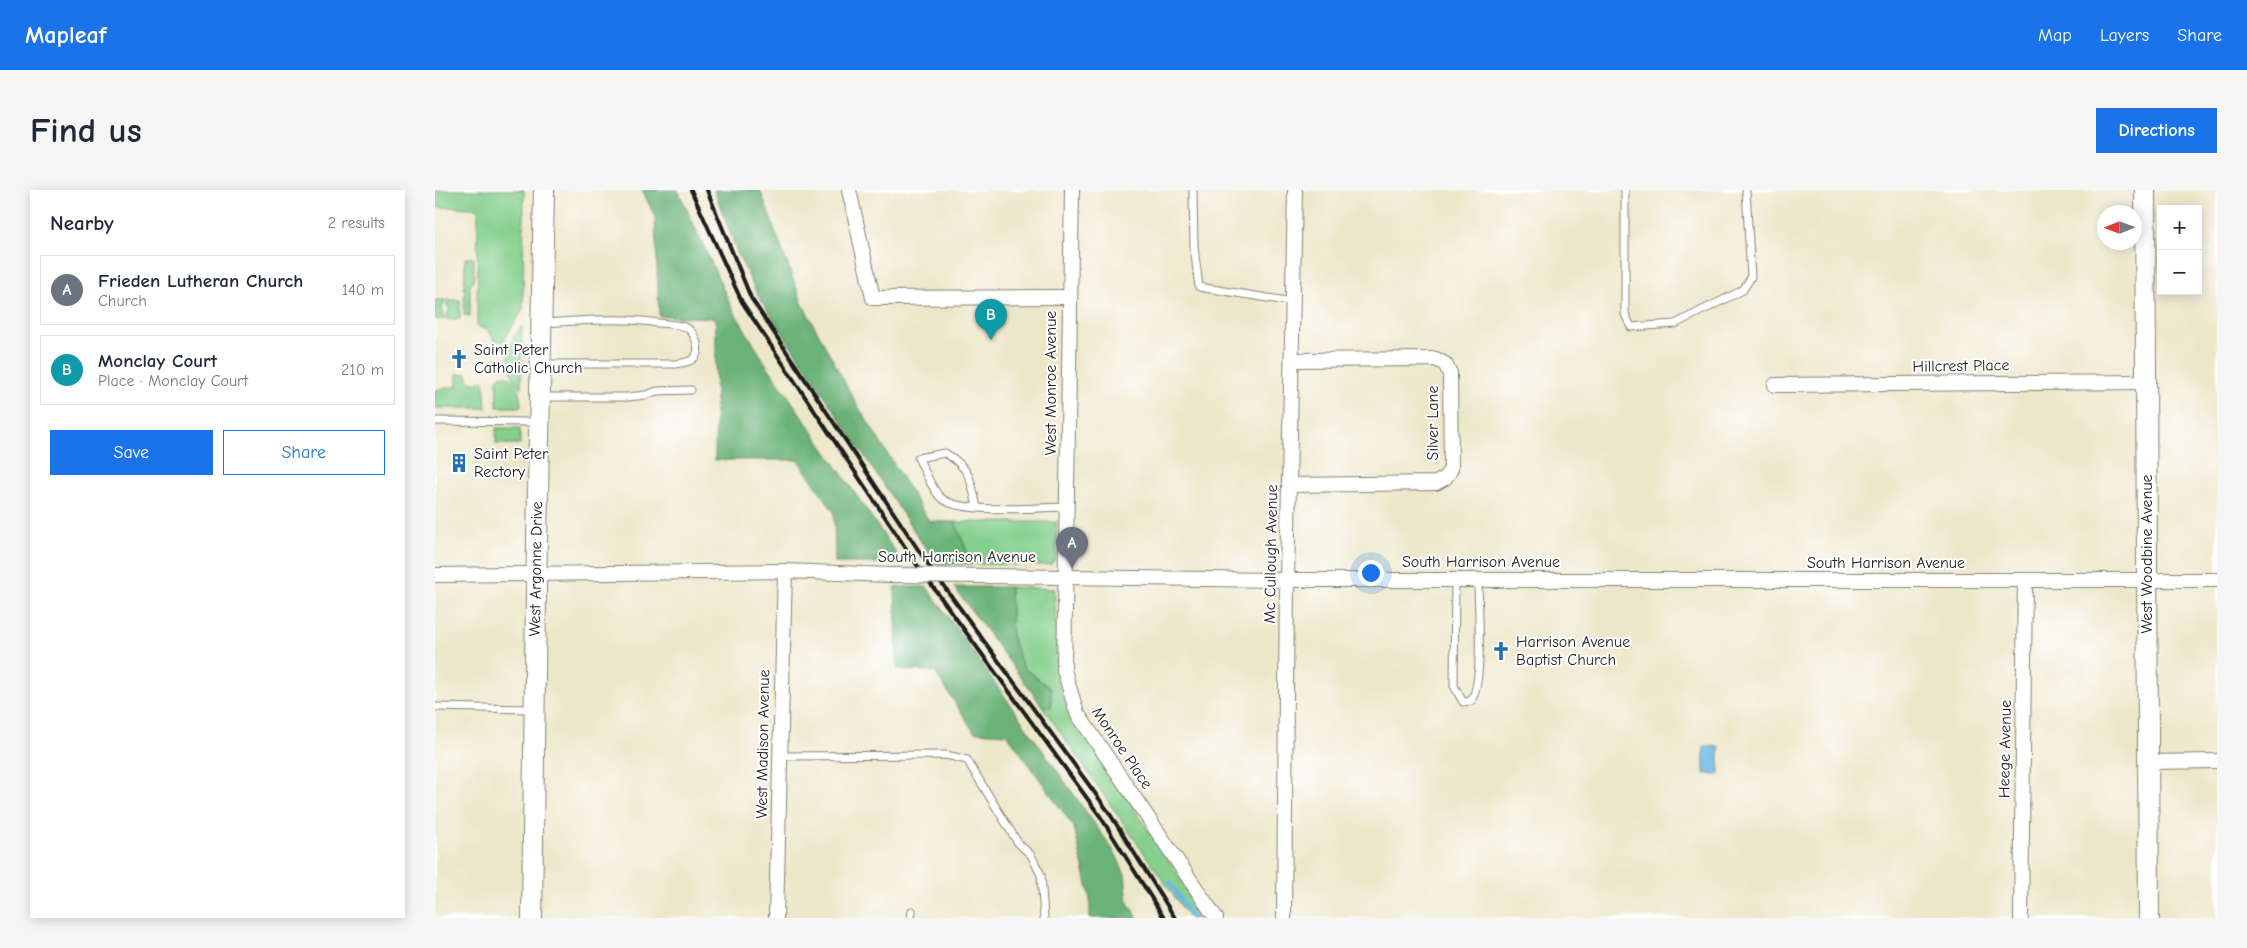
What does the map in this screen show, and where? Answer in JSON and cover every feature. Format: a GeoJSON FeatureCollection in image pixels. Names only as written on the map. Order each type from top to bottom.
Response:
{"type":"FeatureCollection","features":[{"type":"Feature","properties":{"kind":"street","name":"West Argonne Drive"},"geometry":{"type":"LineString","coordinates":[[532,918],[536,575],[544,190]]}},
{"type":"Feature","properties":{"kind":"street"},"geometry":{"type":"LineString","coordinates":[[849,190],[873,298],[1069,297]]}},
{"type":"Feature","properties":{"kind":"street","name":"West Monroe Avenue"},"geometry":{"type":"LineString","coordinates":[[1067,576],[1069,297],[1072,190]]}},
{"type":"Feature","properties":{"kind":"street","name":"Mc Cullough Avenue"},"geometry":{"type":"LineString","coordinates":[[1284,918],[1287,580],[1295,190]]}},
{"type":"Feature","properties":{"kind":"street","name":"West Woodbine Avenue"},"geometry":{"type":"LineString","coordinates":[[2145,190],[2149,918]]}},
{"type":"Feature","properties":{"kind":"street","name":"Silver Lane"},"geometry":{"type":"LineString","coordinates":[[1290,485],[1436,484],[1445,478],[1451,469],[1450,373],[1445,364],[1437,359],[1293,360]]}},
{"type":"Feature","properties":{"kind":"street","name":"Hillcrest Place"},"geometry":{"type":"LineString","coordinates":[[1775,385],[2147,382]]}},
{"type":"Feature","properties":{"kind":"street","name":"South Harrison Avenue"},"geometry":{"type":"LineString","coordinates":[[435,575],[785,571],[890,575],[1287,580],[2217,580]]}},
{"type":"Feature","properties":{"kind":"street","name":"West Madison Avenue"},"geometry":{"type":"LineString","coordinates":[[776,918],[785,571]]}},
{"type":"Feature","properties":{"kind":"street","name":"Monroe Place"},"geometry":{"type":"LineString","coordinates":[[1067,576],[1064,670],[1077,713],[1216,918]]}},
{"type":"Feature","properties":{"kind":"street","name":"Heege Avenue"},"geometry":{"type":"LineString","coordinates":[[2021,918],[2025,580]]}},
{"type":"Feature","properties":{"kind":"street"},"geometry":{"type":"LineString","coordinates":[[2148,762],[2217,761]]}},
{"type":"Feature","properties":{"kind":"lane"},"geometry":{"type":"LineString","coordinates":[[1193,190],[1193,247],[1199,287],[1293,302]]}},
{"type":"Feature","properties":{"kind":"lane"},"geometry":{"type":"LineString","coordinates":[[1625,190],[1625,314],[1631,327],[1675,324],[1743,290],[1751,277],[1745,190]]}},
{"type":"Feature","properties":{"kind":"lane"},"geometry":{"type":"LineString","coordinates":[[541,324],[630,318],[677,325],[686,327],[692,332],[698,348],[693,359],[675,364],[541,364]]}},
{"type":"Feature","properties":{"kind":"lane"},"geometry":{"type":"LineString","coordinates":[[540,397],[627,397],[646,395],[657,391],[691,390]]}},
{"type":"Feature","properties":{"kind":"lane"},"geometry":{"type":"LineString","coordinates":[[435,421],[539,422]]}},
{"type":"Feature","properties":{"kind":"lane"},"geometry":{"type":"LineString","coordinates":[[977,508],[971,479],[958,460],[945,453],[918,458],[940,497],[954,506],[977,508],[1067,506]]}},
{"type":"Feature","properties":{"kind":"lane"},"geometry":{"type":"LineString","coordinates":[[1455,580],[1454,686],[1463,702],[1471,701],[1475,694],[1478,672],[1479,580]]}},
{"type":"Feature","properties":{"kind":"lane"},"geometry":{"type":"LineString","coordinates":[[435,708],[535,709]]}},
{"type":"Feature","properties":{"kind":"lane"},"geometry":{"type":"LineString","coordinates":[[780,756],[946,755],[967,760],[1018,843],[1031,855],[1041,875],[1044,918]]}},
{"type":"Feature","properties":{"kind":"green space"},"geometry":{"type":"Polygon","coordinates":[[[435,190],[524,190],[523,309],[503,342],[494,340],[488,329],[477,327],[478,208],[435,207],[435,190]]]}},
{"type":"Feature","properties":{"kind":"green space"},"geometry":{"type":"Polygon","coordinates":[[[642,190],[678,190],[732,308],[764,361],[903,563],[835,563],[834,512],[798,460],[715,460],[716,318],[659,316],[655,217],[642,190]]]}},
{"type":"Feature","properties":{"kind":"green space"},"geometry":{"type":"Polygon","coordinates":[[[714,190],[760,190],[802,303],[856,403],[929,521],[955,522],[972,564],[936,564],[758,296],[737,252],[714,190]]]}},
{"type":"Feature","properties":{"kind":"green space"},"geometry":{"type":"Polygon","coordinates":[[[465,258],[474,258],[474,280],[470,284],[470,316],[464,315],[465,258]]]}},
{"type":"Feature","properties":{"kind":"green space"},"geometry":{"type":"Polygon","coordinates":[[[435,300],[445,300],[442,309],[445,319],[435,319],[435,300]]]}},
{"type":"Feature","properties":{"kind":"green space"},"geometry":{"type":"Polygon","coordinates":[[[447,300],[460,300],[460,319],[447,319],[447,314],[450,310],[447,306],[447,300]]]}},
{"type":"Feature","properties":{"kind":"green space"},"geometry":{"type":"Polygon","coordinates":[[[522,326],[521,388],[515,381],[509,365],[509,357],[512,341],[522,326]]]}},
{"type":"Feature","properties":{"kind":"green space"},"geometry":{"type":"Polygon","coordinates":[[[457,374],[467,374],[469,381],[475,384],[484,380],[486,408],[435,408],[435,390],[457,386],[457,374]]]}},
{"type":"Feature","properties":{"kind":"green space"},"geometry":{"type":"Polygon","coordinates":[[[502,375],[515,382],[519,392],[521,407],[497,407],[497,379],[502,375]]]}},
{"type":"Feature","properties":{"kind":"green space"},"geometry":{"type":"Polygon","coordinates":[[[496,428],[520,428],[520,444],[496,444],[496,428]]]}},
{"type":"Feature","properties":{"kind":"green space"},"geometry":{"type":"Polygon","coordinates":[[[955,522],[1057,522],[1056,558],[1051,564],[1046,565],[972,564],[955,522]]]}},
{"type":"Feature","properties":{"kind":"green space"},"geometry":{"type":"Polygon","coordinates":[[[895,587],[927,587],[1114,851],[1125,874],[1128,903],[1138,918],[1090,918],[1090,898],[1074,827],[1007,734],[974,732],[935,672],[897,669],[895,587]]]}},
{"type":"Feature","properties":{"kind":"green space"},"geometry":{"type":"Polygon","coordinates":[[[954,587],[1010,587],[1012,638],[1023,667],[1051,689],[1051,707],[1042,706],[954,587]]]}},
{"type":"Feature","properties":{"kind":"green space"},"geometry":{"type":"Polygon","coordinates":[[[1010,587],[1055,589],[1057,679],[1067,708],[1207,918],[1189,918],[1042,706],[1051,707],[1051,689],[1023,667],[1012,638],[1010,587]]]}},
{"type":"Feature","properties":{"kind":"water"},"geometry":{"type":"Polygon","coordinates":[[[1704,746],[1719,747],[1719,774],[1704,774],[1704,746]]]}},
{"type":"Feature","properties":{"kind":"waterway"},"geometry":{"type":"LineString","coordinates":[[1170,883],[1192,918]]}},
{"type":"Feature","properties":{"kind":"railway"},"geometry":{"type":"LineString","coordinates":[[691,190],[742,302],[917,565],[1100,816],[1164,918]]}},
{"type":"Feature","properties":{"kind":"railway"},"geometry":{"type":"LineString","coordinates":[[707,190],[751,298],[927,563],[1108,811],[1175,918]]}},
{"type":"Feature","properties":{"kind":"place","name":"Monclay Court"},"geometry":{"type":"Point","coordinates":[991,340]}},
{"type":"Feature","properties":{"kind":"place","name":"Saint Peter Catholic Church"},"geometry":{"type":"Point","coordinates":[459,359]}},
{"type":"Feature","properties":{"kind":"place","name":"Saint Peter Rectory"},"geometry":{"type":"Point","coordinates":[459,463]}},
{"type":"Feature","properties":{"kind":"place","name":"Frieden Lutheran Church"},"geometry":{"type":"Point","coordinates":[1072,568]}},
{"type":"Feature","properties":{"kind":"place","name":"Harrison Avenue Baptist Church"},"geometry":{"type":"Point","coordinates":[1501,651]}}]}
